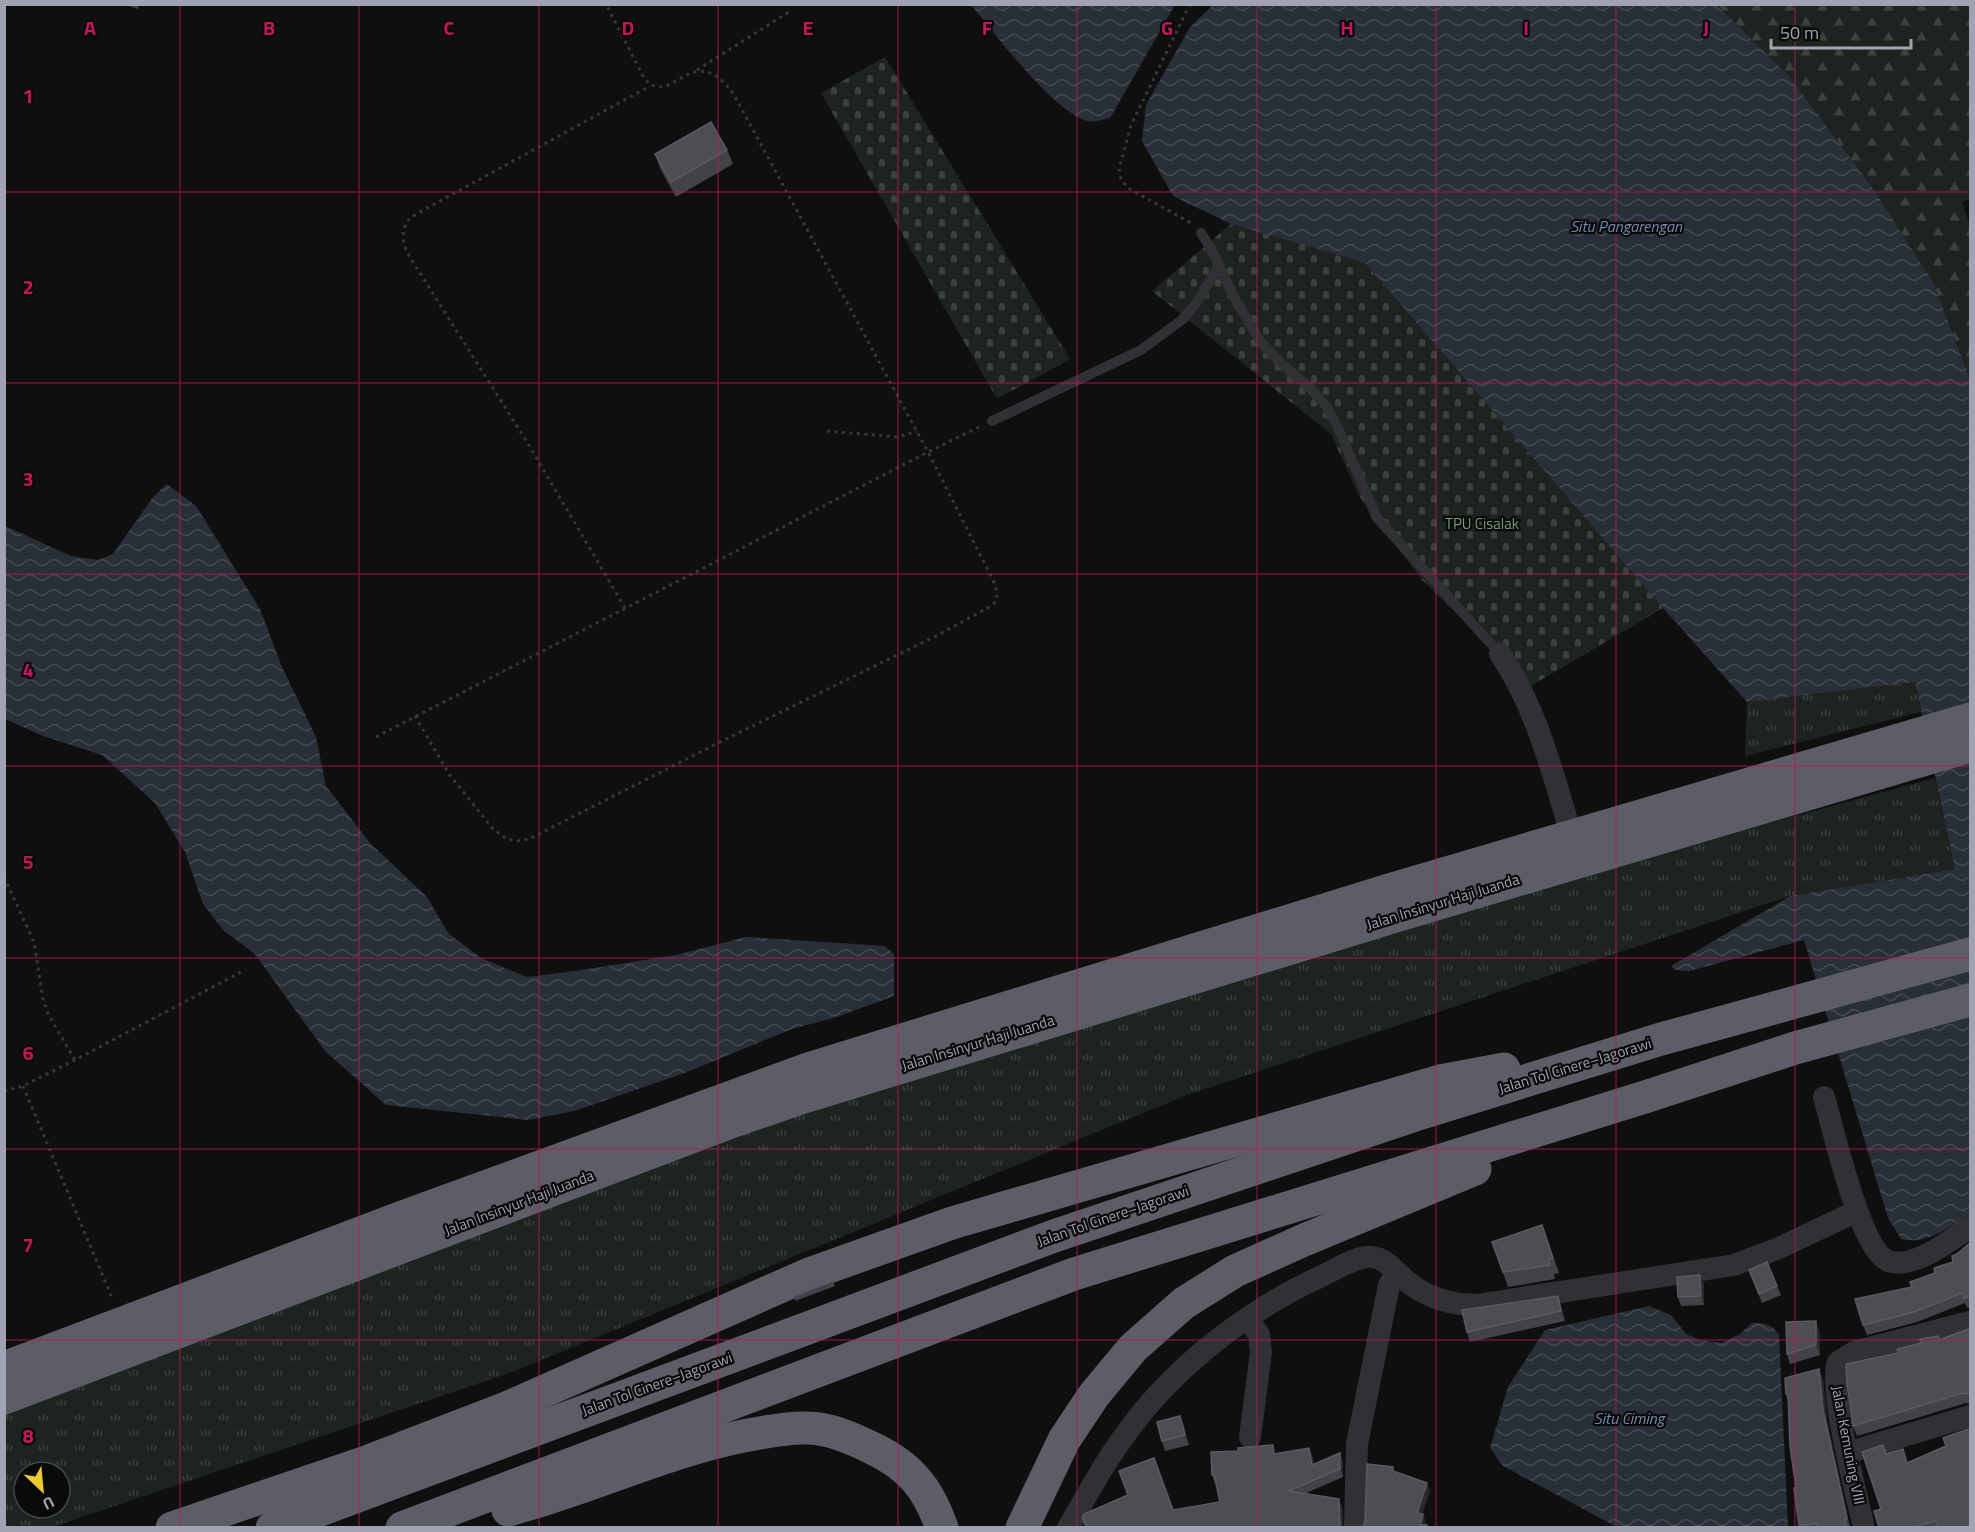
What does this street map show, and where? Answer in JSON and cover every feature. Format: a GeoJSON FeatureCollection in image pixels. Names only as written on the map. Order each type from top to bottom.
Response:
{"type":"FeatureCollection","features":[{"type":"Feature","properties":{"kind":"highway","name":"Jalan Insinyur Haji Juanda"},"geometry":{"type":"LineString","coordinates":[[4,1368],[388,1222],[799,1072],[1394,903],[1874,761],[1971,719]]}},
{"type":"Feature","properties":{"kind":"highway","name":"Jalan Insinyur Haji Juanda"},"geometry":{"type":"LineString","coordinates":[[4,1398],[804,1096],[1394,903],[1572,837],[1874,761],[1971,746]]}},
{"type":"Feature","properties":{"kind":"highway","name":"Jalan Tol Cinere–Jagorawi"},"geometry":{"type":"LineString","coordinates":[[272,1527],[1054,1236],[1415,1115],[1784,1004],[1971,954]]}},
{"type":"Feature","properties":{"kind":"highway"},"geometry":{"type":"LineString","coordinates":[[402,1527],[1074,1274],[1796,1048],[1971,1000]]}},
{"type":"Feature","properties":{"kind":"highway"},"geometry":{"type":"LineString","coordinates":[[172,1527],[369,1461],[504,1409],[809,1274],[952,1223],[1440,1081],[1661,1040]]}},
{"type":"Feature","properties":{"kind":"highway"},"geometry":{"type":"LineString","coordinates":[[1022,1527],[1064,1440],[1094,1395],[1133,1348],[1184,1303],[1235,1271],[1294,1244],[1645,1097]]}},
{"type":"Feature","properties":{"kind":"highway"},"geometry":{"type":"LineString","coordinates":[[438,1527],[516,1508],[713,1442],[781,1429],[808,1427],[856,1440],[904,1466],[920,1482],[933,1503],[942,1527]]}},
{"type":"Feature","properties":{"kind":"street"},"geometry":{"type":"LineString","coordinates":[[1500,654],[1515,676],[1531,711],[1572,837]]}},
{"type":"Feature","properties":{"kind":"street"},"geometry":{"type":"LineString","coordinates":[[1824,1097],[1857,1210],[1873,1247],[1881,1256],[1889,1261],[1918,1258],[1941,1247],[1971,1227]]}},
{"type":"Feature","properties":{"kind":"street"},"geometry":{"type":"LineString","coordinates":[[1068,1527],[1123,1438],[1149,1404],[1200,1355],[1248,1318],[1311,1281],[1362,1258],[1380,1259],[1418,1289],[1447,1301],[1469,1305],[1498,1303],[1734,1265],[1779,1248],[1857,1210]]}},
{"type":"Feature","properties":{"kind":"street"},"geometry":{"type":"LineString","coordinates":[[1355,1527],[1358,1444],[1389,1285],[1396,1273]]}},
{"type":"Feature","properties":{"kind":"street"},"geometry":{"type":"LineString","coordinates":[[1248,1318],[1258,1335],[1262,1352],[1250,1437]]}},
{"type":"Feature","properties":{"kind":"street","name":"Jalan Kemuning VIII"},"geometry":{"type":"LineString","coordinates":[[1864,1527],[1847,1453],[1834,1378],[1838,1362],[1854,1352],[1971,1322]]}},
{"type":"Feature","properties":{"kind":"street"},"geometry":{"type":"LineString","coordinates":[[1847,1453],[1971,1416]]}},
{"type":"Feature","properties":{"kind":"lane"},"geometry":{"type":"LineString","coordinates":[[1201,233],[1236,301],[1261,342],[1327,407],[1377,518],[1500,654]]}},
{"type":"Feature","properties":{"kind":"lane"},"geometry":{"type":"LineString","coordinates":[[992,422],[1141,350],[1183,319],[1219,266]]}},
{"type":"Feature","properties":{"kind":"path"},"geometry":{"type":"LineString","coordinates":[[606,4],[650,86]]}},
{"type":"Feature","properties":{"kind":"path"},"geometry":{"type":"LineString","coordinates":[[1190,4],[1131,125],[1119,169],[1121,179],[1128,188],[1190,221],[1201,233]]}},
{"type":"Feature","properties":{"kind":"path"},"geometry":{"type":"LineString","coordinates":[[625,608],[527,442],[406,250],[402,236],[403,226],[411,217],[650,86],[667,85],[696,71],[792,10]]}},
{"type":"Feature","properties":{"kind":"path"},"geometry":{"type":"LineString","coordinates":[[415,716],[449,774],[493,829],[507,839],[517,841],[529,839],[718,742],[938,635],[993,605],[997,599],[998,592],[928,452],[733,93],[716,74],[706,70],[696,71]]}},
{"type":"Feature","properties":{"kind":"path"},"geometry":{"type":"LineString","coordinates":[[376,737],[928,452],[992,422]]}},
{"type":"Feature","properties":{"kind":"path"},"geometry":{"type":"LineString","coordinates":[[827,431],[898,437],[917,431]]}},
{"type":"Feature","properties":{"kind":"path"},"geometry":{"type":"LineString","coordinates":[[4,877],[34,942],[43,999],[48,1014],[75,1060]]}},
{"type":"Feature","properties":{"kind":"path"},"geometry":{"type":"LineString","coordinates":[[4,1091],[23,1086],[75,1060],[243,971]]}},
{"type":"Feature","properties":{"kind":"path"},"geometry":{"type":"LineString","coordinates":[[23,1086],[123,1323]]}},
{"type":"Feature","properties":{"kind":"green space"},"geometry":{"type":"Polygon","coordinates":[[[1717,5],[1970,5],[1970,199],[1962,202],[1970,226],[1970,377],[1933,282],[1872,187],[1790,77],[1717,5]]]}},
{"type":"Feature","properties":{"kind":"green space"},"geometry":{"type":"Polygon","coordinates":[[[885,57],[1070,359],[997,399],[821,93],[885,57]]]}},
{"type":"Feature","properties":{"kind":"green space","name":"TPU Cisalak"},"geometry":{"type":"Polygon","coordinates":[[[1231,224],[1365,263],[1663,608],[1524,690],[1500,655],[1422,580],[1359,496],[1331,434],[1152,291],[1231,224]]]}},
{"type":"Feature","properties":{"kind":"green space"},"geometry":{"type":"Polygon","coordinates":[[[1915,682],[1921,712],[1745,756],[1747,702],[1915,682]]]}},
{"type":"Feature","properties":{"kind":"green space"},"geometry":{"type":"Polygon","coordinates":[[[1935,778],[1955,869],[1790,896],[1187,1095],[512,1372],[52,1527],[5,1528],[5,1413],[855,1091],[1640,858],[1935,778]]]}},
{"type":"Feature","properties":{"kind":"water"},"geometry":{"type":"Polygon","coordinates":[[[971,5],[1175,5],[1110,118],[1094,122],[1074,115],[1042,88],[971,5]]]}},
{"type":"Feature","properties":{"kind":"water","name":"Situ Pangarengan"},"geometry":{"type":"Polygon","coordinates":[[[1213,5],[1717,5],[1790,77],[1872,187],[1933,282],[1970,378],[1970,1214],[1967,1217],[1936,1235],[1919,1240],[1901,1239],[1888,1218],[1804,940],[1689,971],[1675,970],[1671,966],[1790,896],[1955,869],[1915,682],[1747,702],[1365,263],[1231,224],[1173,196],[1142,141],[1146,105],[1190,27],[1213,5]]]}},
{"type":"Feature","properties":{"kind":"water"},"geometry":{"type":"Polygon","coordinates":[[[167,484],[196,506],[260,609],[282,667],[316,737],[326,786],[369,842],[427,897],[448,933],[481,958],[527,977],[676,955],[746,937],[885,946],[894,954],[894,996],[837,1017],[792,1029],[682,1074],[574,1111],[528,1120],[386,1105],[325,1051],[254,953],[224,931],[203,904],[185,852],[155,803],[102,755],[43,736],[5,719],[5,526],[71,556],[98,560],[113,554],[153,497],[167,484]]]}},
{"type":"Feature","properties":{"kind":"water","name":"Situ Ciming"},"geometry":{"type":"Polygon","coordinates":[[[1649,1306],[1671,1315],[1686,1334],[1700,1340],[1721,1343],[1740,1334],[1752,1323],[1768,1325],[1774,1328],[1779,1335],[1788,1527],[1617,1527],[1503,1466],[1490,1448],[1508,1387],[1545,1330],[1649,1306]]]}},
{"type":"Feature","properties":{"kind":"building"},"geometry":{"type":"Polygon","coordinates":[[[711,122],[727,150],[671,182],[655,154],[711,122]]]}},
{"type":"Feature","properties":{"kind":"building"},"geometry":{"type":"Polygon","coordinates":[[[1542,1225],[1553,1258],[1549,1260],[1550,1265],[1503,1272],[1492,1242],[1542,1225]]]}},
{"type":"Feature","properties":{"kind":"building"},"geometry":{"type":"Polygon","coordinates":[[[1971,1242],[1971,1296],[1964,1298],[1962,1293],[1914,1312],[1863,1325],[1855,1299],[1912,1287],[1910,1282],[1935,1273],[1934,1268],[1953,1262],[1952,1256],[1971,1242]]]}},
{"type":"Feature","properties":{"kind":"building"},"geometry":{"type":"Polygon","coordinates":[[[1767,1262],[1777,1286],[1759,1294],[1749,1270],[1767,1262]]]}},
{"type":"Feature","properties":{"kind":"building"},"geometry":{"type":"Polygon","coordinates":[[[1700,1275],[1701,1296],[1678,1297],[1677,1277],[1700,1275]]]}},
{"type":"Feature","properties":{"kind":"building"},"geometry":{"type":"Polygon","coordinates":[[[833,1281],[794,1296],[814,1287],[833,1281]]]}},
{"type":"Feature","properties":{"kind":"building"},"geometry":{"type":"Polygon","coordinates":[[[1558,1296],[1561,1311],[1467,1332],[1462,1310],[1558,1296]]]}},
{"type":"Feature","properties":{"kind":"building"},"geometry":{"type":"Polygon","coordinates":[[[1816,1321],[1816,1345],[1787,1354],[1786,1322],[1816,1321]]]}},
{"type":"Feature","properties":{"kind":"building"},"geometry":{"type":"Polygon","coordinates":[[[1971,1328],[1971,1394],[1963,1393],[1853,1426],[1846,1364],[1898,1353],[1897,1349],[1921,1343],[1920,1339],[1938,1336],[1939,1340],[1971,1328]]]}},
{"type":"Feature","properties":{"kind":"building"},"geometry":{"type":"Polygon","coordinates":[[[1819,1369],[1823,1410],[1847,1519],[1845,1519],[1846,1527],[1817,1527],[1817,1523],[1799,1526],[1785,1378],[1819,1369]]]}},
{"type":"Feature","properties":{"kind":"building"},"geometry":{"type":"Polygon","coordinates":[[[1180,1416],[1185,1435],[1162,1441],[1157,1422],[1180,1416]]]}},
{"type":"Feature","properties":{"kind":"building"},"geometry":{"type":"Polygon","coordinates":[[[1971,1428],[1971,1527],[1938,1527],[1936,1521],[1913,1527],[1879,1527],[1874,1511],[1881,1509],[1862,1452],[1883,1445],[1886,1454],[1903,1449],[1907,1463],[1946,1446],[1943,1438],[1971,1428]]]}},
{"type":"Feature","properties":{"kind":"building"},"geometry":{"type":"Polygon","coordinates":[[[1273,1445],[1274,1454],[1309,1448],[1312,1465],[1340,1453],[1340,1469],[1288,1491],[1339,1499],[1340,1526],[1342,1527],[1086,1527],[1082,1517],[1084,1514],[1128,1495],[1119,1471],[1154,1458],[1173,1510],[1220,1502],[1214,1474],[1212,1475],[1211,1452],[1238,1451],[1238,1448],[1273,1445]]]}},
{"type":"Feature","properties":{"kind":"building"},"geometry":{"type":"Polygon","coordinates":[[[1367,1464],[1393,1467],[1393,1471],[1427,1483],[1417,1513],[1423,1514],[1420,1525],[1427,1525],[1427,1527],[1363,1527],[1367,1464]]]}}]}
